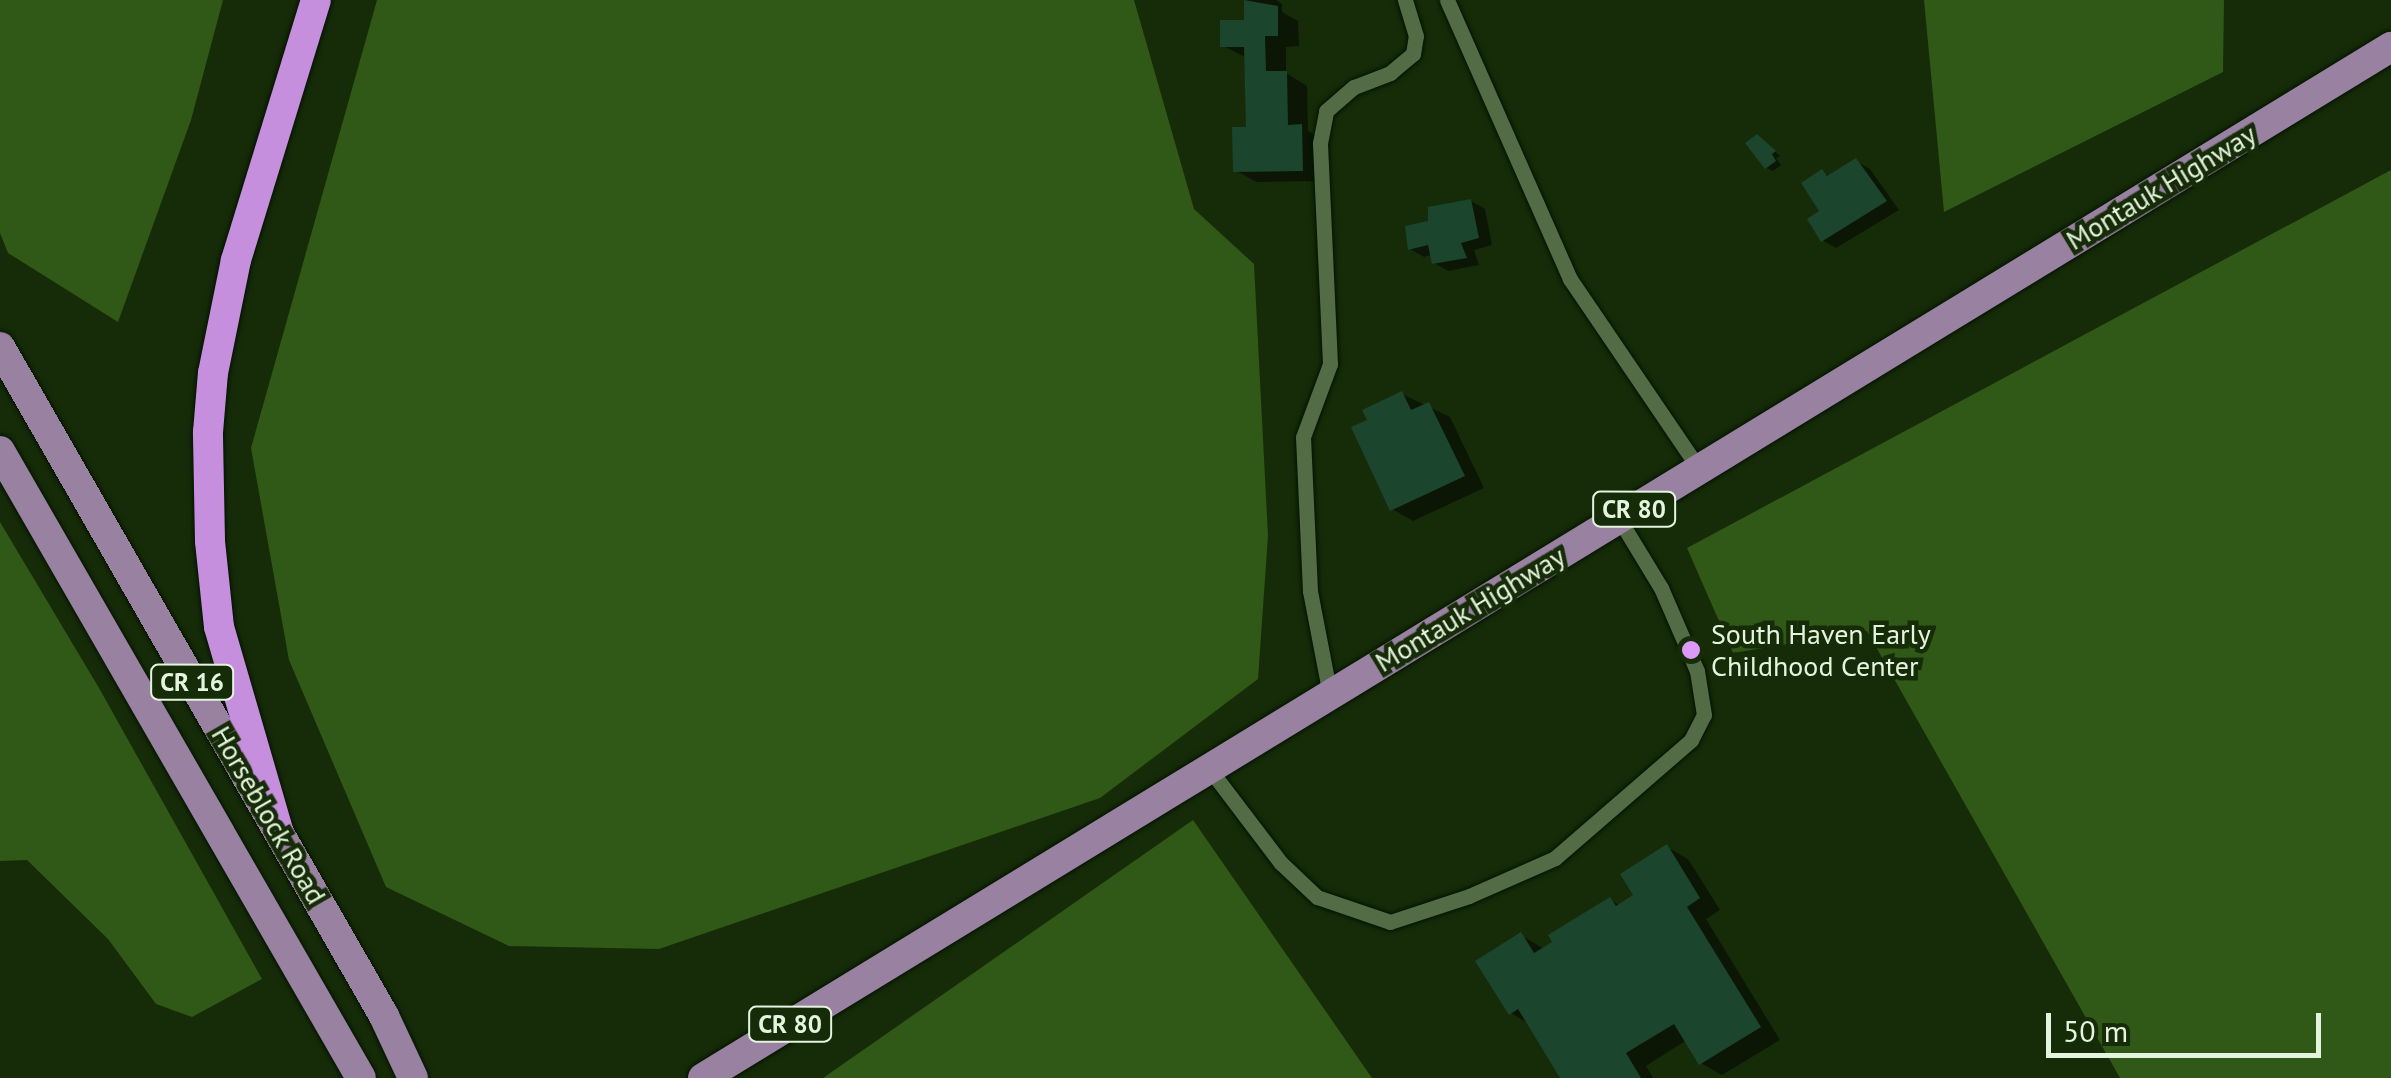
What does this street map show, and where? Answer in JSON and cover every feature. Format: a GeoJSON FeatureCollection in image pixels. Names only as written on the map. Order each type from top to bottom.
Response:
{"type":"FeatureCollection","features":[{"type":"Feature","properties":{"kind":"highway"},"geometry":{"type":"LineString","coordinates":[[278,830],[220,627],[210,541],[208,432],[212,373],[236,260],[316,0]]}},
{"type":"Feature","properties":{"kind":"main road","name":"Montauk Highway"},"geometry":{"type":"LineString","coordinates":[[703,1078],[2391,46]]}},
{"type":"Feature","properties":{"kind":"main road","name":"Horseblock Road"},"geometry":{"type":"LineString","coordinates":[[0,347],[384,1016],[412,1078]]}},
{"type":"Feature","properties":{"kind":"main road","name":"Horseblock Road"},"geometry":{"type":"LineString","coordinates":[[0,450],[361,1078]]}},
{"type":"Feature","properties":{"kind":"main road"},"geometry":{"type":"LineString","coordinates":[[384,1016],[427,1078]]}},
{"type":"Feature","properties":{"kind":"lane"},"geometry":{"type":"LineString","coordinates":[[1330,694],[1310,591],[1303,437],[1330,364],[1320,142],[1326,111],[1354,88],[1390,74],[1413,54],[1416,36],[1405,0]]}},
{"type":"Feature","properties":{"kind":"lane"},"geometry":{"type":"LineString","coordinates":[[1447,0],[1570,279],[1699,469]]}},
{"type":"Feature","properties":{"kind":"lane"},"geometry":{"type":"LineString","coordinates":[[1208,767],[1281,863],[1318,897],[1390,922],[1469,896],[1555,858],[1690,740],[1704,715],[1696,671],[1661,588],[1618,518]]}},
{"type":"Feature","properties":{"kind":"green space"},"geometry":{"type":"Polygon","coordinates":[[[0,0],[223,0],[191,120],[118,322],[8,253],[0,233],[0,0]]]}},
{"type":"Feature","properties":{"kind":"green space"},"geometry":{"type":"Polygon","coordinates":[[[377,0],[1134,0],[1194,209],[1254,264],[1268,536],[1258,679],[1100,798],[659,949],[509,946],[386,887],[289,660],[251,448],[377,0]]]}},
{"type":"Feature","properties":{"kind":"green space"},"geometry":{"type":"Polygon","coordinates":[[[1924,0],[2224,0],[2223,72],[1944,212],[1924,0]]]}},
{"type":"Feature","properties":{"kind":"green space"},"geometry":{"type":"Polygon","coordinates":[[[2391,170],[2391,1078],[2120,1078],[1867,631],[1733,653],[1687,548],[2391,170]]]}},
{"type":"Feature","properties":{"kind":"green space"},"geometry":{"type":"Polygon","coordinates":[[[0,522],[99,688],[262,979],[192,1017],[156,1004],[108,939],[27,860],[0,861],[0,522]]]}},
{"type":"Feature","properties":{"kind":"green space"},"geometry":{"type":"Polygon","coordinates":[[[1193,820],[1372,1078],[823,1078],[1193,820]]]}},
{"type":"Feature","properties":{"kind":"building"},"geometry":{"type":"Polygon","coordinates":[[[1244,0],[1278,6],[1278,36],[1265,36],[1266,71],[1287,71],[1288,125],[1302,124],[1303,171],[1233,172],[1232,127],[1246,127],[1244,47],[1220,47],[1220,20],[1244,20],[1244,0]]]}},
{"type":"Feature","properties":{"kind":"building"},"geometry":{"type":"Polygon","coordinates":[[[1757,134],[1776,151],[1772,154],[1776,161],[1765,169],[1745,143],[1757,134]]]}},
{"type":"Feature","properties":{"kind":"building"},"geometry":{"type":"Polygon","coordinates":[[[1856,158],[1887,201],[1821,242],[1807,219],[1819,211],[1801,183],[1822,169],[1827,176],[1856,158]]]}},
{"type":"Feature","properties":{"kind":"building"},"geometry":{"type":"Polygon","coordinates":[[[1471,199],[1479,238],[1461,243],[1467,258],[1432,264],[1428,245],[1408,250],[1405,226],[1428,221],[1428,207],[1471,199]]]}},
{"type":"Feature","properties":{"kind":"building"},"geometry":{"type":"Polygon","coordinates":[[[1402,391],[1411,410],[1429,402],[1465,476],[1390,511],[1351,427],[1367,420],[1362,410],[1402,391]]]}},
{"type":"Feature","properties":{"kind":"building"},"geometry":{"type":"Polygon","coordinates":[[[1667,844],[1700,898],[1687,907],[1761,1027],[1699,1065],[1674,1024],[1626,1053],[1641,1078],[1560,1078],[1518,1009],[1509,1015],[1475,961],[1521,932],[1534,953],[1552,942],[1548,935],[1610,897],[1616,906],[1633,895],[1620,874],[1667,844]]]}},
{"type":"Feature","properties":{"kind":"place","name":"South Haven Early Childhood Center"},"geometry":{"type":"Point","coordinates":[1691,650]}}]}
